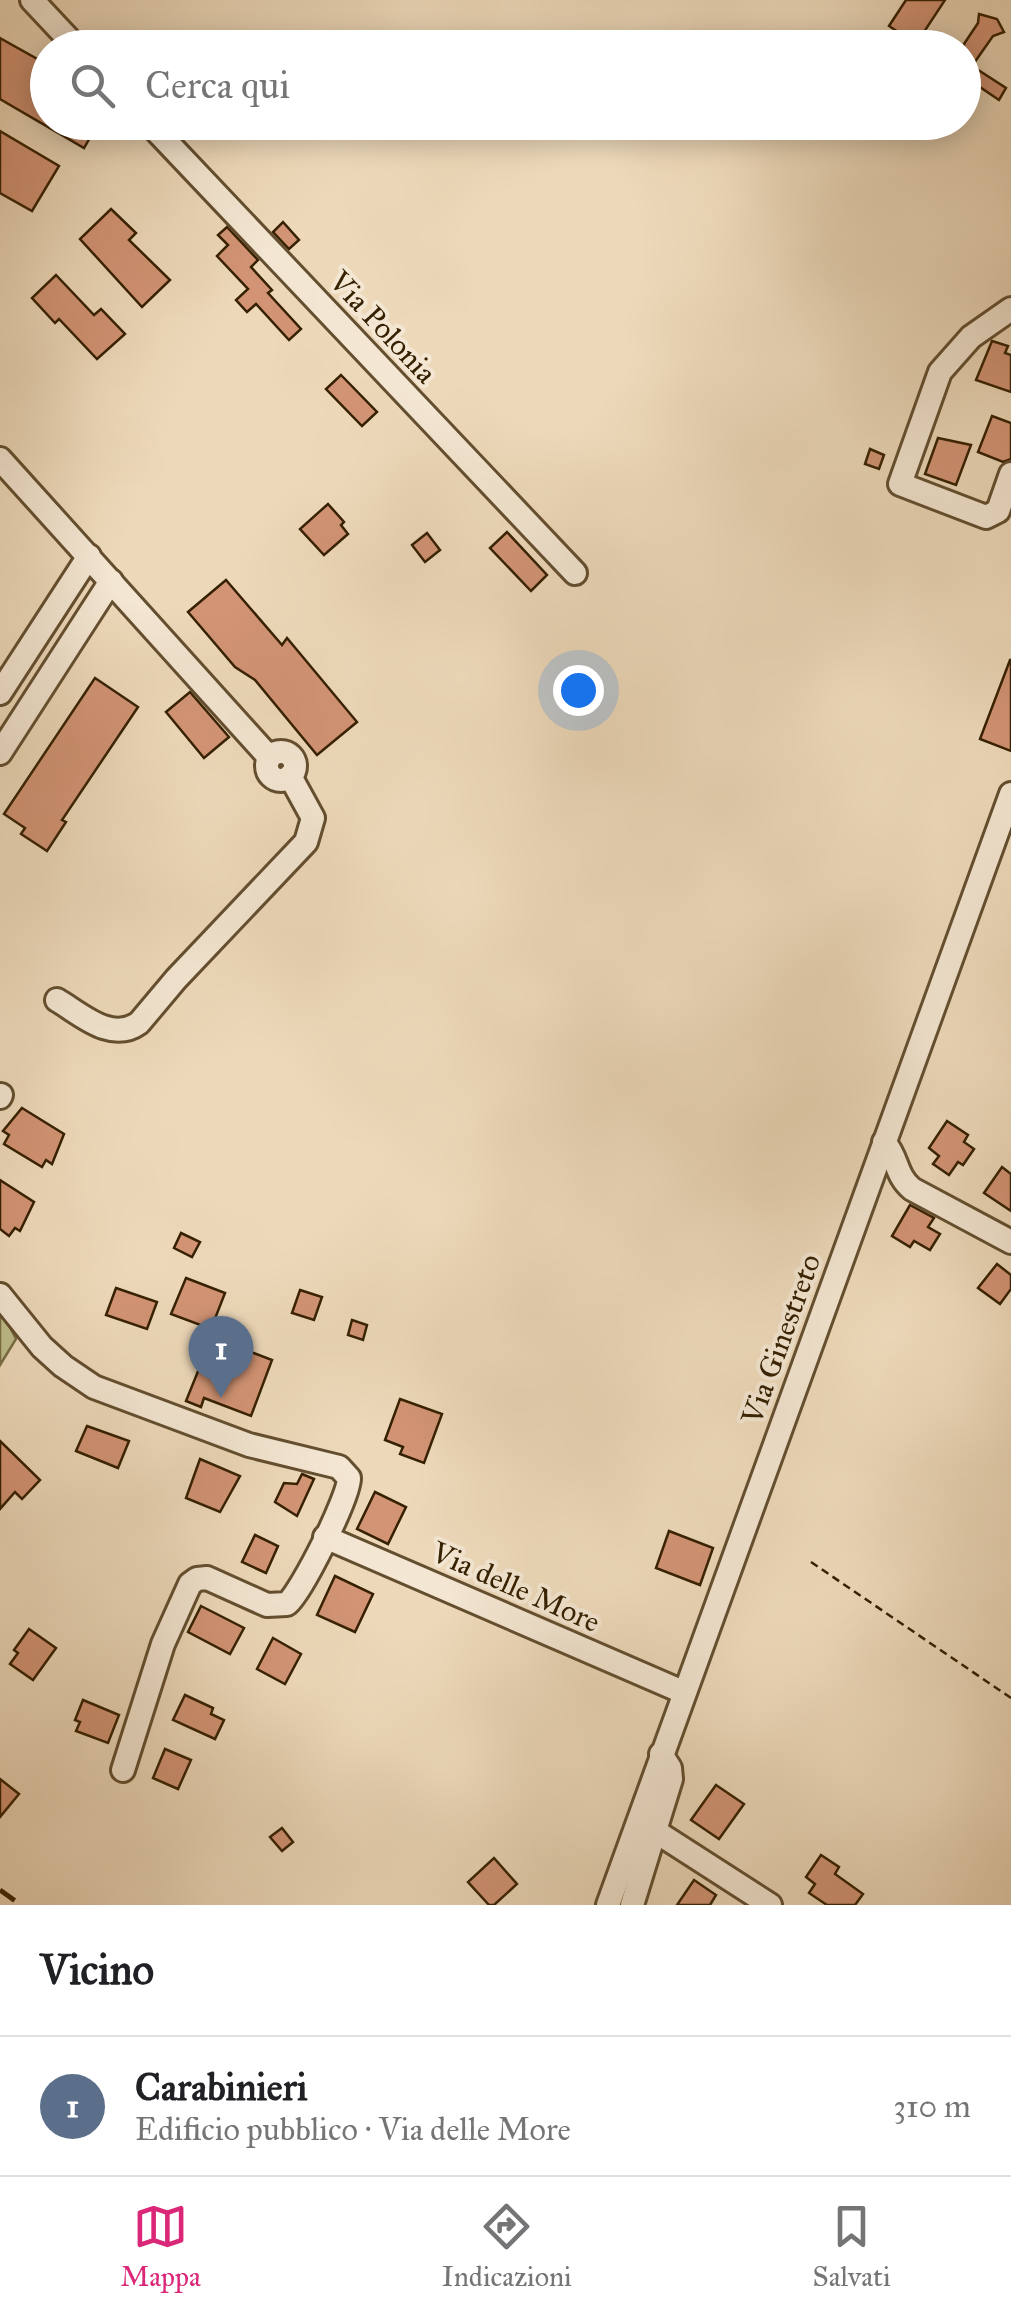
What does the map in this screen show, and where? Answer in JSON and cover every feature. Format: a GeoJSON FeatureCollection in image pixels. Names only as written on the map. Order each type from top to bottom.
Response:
{"type":"FeatureCollection","features":[{"type":"Feature","properties":{"kind":"street"},"geometry":{"type":"LineString","coordinates":[[32,0],[60,30]]}},
{"type":"Feature","properties":{"kind":"street","name":"Via Polonia"},"geometry":{"type":"LineString","coordinates":[[165,140],[574,574]]}},
{"type":"Feature","properties":{"kind":"street"},"geometry":{"type":"LineString","coordinates":[[1011,309],[971,337],[940,372],[900,484],[986,517],[998,511],[1011,474]]}},
{"type":"Feature","properties":{"kind":"street"},"geometry":{"type":"LineString","coordinates":[[0,459],[270,757],[282,752],[291,756],[294,764],[290,776],[314,818],[306,842],[132,1028],[113,1030],[93,1023],[57,1000]]}},
{"type":"Feature","properties":{"kind":"street"},"geometry":{"type":"LineString","coordinates":[[0,693],[89,556]]}},
{"type":"Feature","properties":{"kind":"street"},"geometry":{"type":"LineString","coordinates":[[0,753],[111,581]]}},
{"type":"Feature","properties":{"kind":"street"},"geometry":{"type":"LineString","coordinates":[[92,612],[143,616]]}},
{"type":"Feature","properties":{"kind":"street","name":"Via Ginestreto"},"geometry":{"type":"LineString","coordinates":[[608,1905],[1011,794]]}},
{"type":"Feature","properties":{"kind":"street"},"geometry":{"type":"LineString","coordinates":[[884,1142],[894,1153],[899,1176],[912,1189],[1011,1242]]}},
{"type":"Feature","properties":{"kind":"street"},"geometry":{"type":"LineString","coordinates":[[0,1295],[42,1347],[100,1390],[249,1445],[344,1470],[349,1478],[349,1487],[294,1598],[282,1606],[268,1605],[211,1579],[197,1579],[190,1584],[163,1644],[123,1770]]}},
{"type":"Feature","properties":{"kind":"street","name":"Via delle More"},"geometry":{"type":"LineString","coordinates":[[325,1536],[683,1692]]}},
{"type":"Feature","properties":{"kind":"street"},"geometry":{"type":"LineString","coordinates":[[632,1905],[672,1776],[662,1754]]}},
{"type":"Feature","properties":{"kind":"street"},"geometry":{"type":"LineString","coordinates":[[655,1831],[770,1905]]}},
{"type":"Feature","properties":{"kind":"path"},"geometry":{"type":"LineString","coordinates":[[811,1562],[1011,1698]]}},
{"type":"Feature","properties":{"kind":"green space"},"geometry":{"type":"Polygon","coordinates":[[[0,1308],[16,1339],[0,1365],[0,1308]]]}},
{"type":"Feature","properties":{"kind":"building"},"geometry":{"type":"Polygon","coordinates":[[[906,0],[945,0],[925,30],[895,30],[889,26],[906,0]]]}},
{"type":"Feature","properties":{"kind":"building"},"geometry":{"type":"Polygon","coordinates":[[[979,14],[997,19],[1004,32],[993,36],[981,53],[981,30],[973,30],[979,14]]]}},
{"type":"Feature","properties":{"kind":"building"},"geometry":{"type":"Polygon","coordinates":[[[0,38],[30,55],[30,116],[0,99],[0,38]]]}},
{"type":"Feature","properties":{"kind":"building"},"geometry":{"type":"Polygon","coordinates":[[[981,72],[1006,88],[999,100],[981,88],[981,72]]]}},
{"type":"Feature","properties":{"kind":"building"},"geometry":{"type":"Polygon","coordinates":[[[0,131],[59,166],[32,211],[0,193],[0,131]]]}},
{"type":"Feature","properties":{"kind":"building"},"geometry":{"type":"Polygon","coordinates":[[[70,140],[89,140],[84,148],[70,140]]]}},
{"type":"Feature","properties":{"kind":"building"},"geometry":{"type":"Polygon","coordinates":[[[111,209],[136,233],[129,240],[170,280],[142,307],[80,239],[111,209]]]}},
{"type":"Feature","properties":{"kind":"building"},"geometry":{"type":"Polygon","coordinates":[[[283,222],[299,240],[289,249],[273,232],[283,222]]]}},
{"type":"Feature","properties":{"kind":"building"},"geometry":{"type":"Polygon","coordinates":[[[227,227],[258,260],[251,267],[272,290],[268,293],[301,329],[289,340],[256,304],[247,312],[236,300],[248,289],[217,256],[228,245],[218,235],[227,227]]]}},
{"type":"Feature","properties":{"kind":"building"},"geometry":{"type":"Polygon","coordinates":[[[56,275],[94,315],[101,309],[125,334],[97,359],[59,319],[55,323],[32,298],[56,275]]]}},
{"type":"Feature","properties":{"kind":"building"},"geometry":{"type":"Polygon","coordinates":[[[992,341],[1008,346],[1005,353],[1011,355],[1011,392],[976,380],[992,341]]]}},
{"type":"Feature","properties":{"kind":"building"},"geometry":{"type":"Polygon","coordinates":[[[341,375],[377,412],[362,426],[326,389],[341,375]]]}},
{"type":"Feature","properties":{"kind":"building"},"geometry":{"type":"Polygon","coordinates":[[[992,416],[1011,423],[1011,459],[1003,462],[978,452],[992,416]]]}},
{"type":"Feature","properties":{"kind":"building"},"geometry":{"type":"Polygon","coordinates":[[[938,438],[971,445],[956,485],[925,474],[938,438]]]}},
{"type":"Feature","properties":{"kind":"building"},"geometry":{"type":"Polygon","coordinates":[[[870,449],[884,455],[879,469],[865,464],[870,449]]]}},
{"type":"Feature","properties":{"kind":"building"},"geometry":{"type":"Polygon","coordinates":[[[328,504],[344,522],[341,525],[348,534],[324,555],[300,529],[328,504]]]}},
{"type":"Feature","properties":{"kind":"building"},"geometry":{"type":"Polygon","coordinates":[[[507,532],[547,575],[531,591],[490,548],[507,532]]]}},
{"type":"Feature","properties":{"kind":"building"},"geometry":{"type":"Polygon","coordinates":[[[427,533],[440,550],[425,562],[412,545],[427,533]]]}},
{"type":"Feature","properties":{"kind":"building"},"geometry":{"type":"Polygon","coordinates":[[[226,580],[282,645],[287,638],[357,722],[317,755],[255,680],[235,667],[188,612],[226,580]]]}},
{"type":"Feature","properties":{"kind":"building"},"geometry":{"type":"Polygon","coordinates":[[[1011,660],[1011,751],[980,739],[1011,660]]]}},
{"type":"Feature","properties":{"kind":"building"},"geometry":{"type":"Polygon","coordinates":[[[95,678],[138,707],[62,820],[66,822],[47,851],[21,834],[25,828],[4,814],[95,678]]]}},
{"type":"Feature","properties":{"kind":"building"},"geometry":{"type":"Polygon","coordinates":[[[190,692],[229,737],[204,758],[166,712],[190,692]]]}},
{"type":"Feature","properties":{"kind":"building"},"geometry":{"type":"Polygon","coordinates":[[[22,1108],[64,1134],[52,1164],[46,1160],[42,1167],[4,1144],[9,1135],[3,1131],[22,1108]]]}},
{"type":"Feature","properties":{"kind":"building"},"geometry":{"type":"Polygon","coordinates":[[[947,1121],[968,1135],[964,1142],[974,1149],[963,1165],[958,1162],[949,1175],[933,1164],[939,1156],[929,1148],[947,1121]]]}},
{"type":"Feature","properties":{"kind":"building"},"geometry":{"type":"Polygon","coordinates":[[[1002,1167],[1011,1174],[1011,1211],[984,1193],[1002,1167]]]}},
{"type":"Feature","properties":{"kind":"building"},"geometry":{"type":"Polygon","coordinates":[[[0,1180],[34,1202],[20,1231],[15,1228],[9,1236],[0,1229],[0,1180]]]}},
{"type":"Feature","properties":{"kind":"building"},"geometry":{"type":"Polygon","coordinates":[[[910,1205],[934,1218],[928,1227],[940,1234],[930,1250],[914,1241],[910,1247],[892,1236],[910,1205]]]}},
{"type":"Feature","properties":{"kind":"building"},"geometry":{"type":"Polygon","coordinates":[[[181,1233],[200,1242],[192,1257],[174,1248],[181,1233]]]}},
{"type":"Feature","properties":{"kind":"building"},"geometry":{"type":"Polygon","coordinates":[[[997,1264],[1011,1275],[1011,1289],[1000,1304],[978,1288],[997,1264]]]}},
{"type":"Feature","properties":{"kind":"building"},"geometry":{"type":"Polygon","coordinates":[[[186,1278],[225,1293],[211,1329],[171,1314],[186,1278]]]}},
{"type":"Feature","properties":{"kind":"building"},"geometry":{"type":"Polygon","coordinates":[[[116,1288],[157,1302],[147,1329],[106,1315],[116,1288]]]}},
{"type":"Feature","properties":{"kind":"building"},"geometry":{"type":"Polygon","coordinates":[[[300,1290],[322,1297],[314,1320],[292,1313],[300,1290]]]}},
{"type":"Feature","properties":{"kind":"building"},"geometry":{"type":"Polygon","coordinates":[[[352,1320],[367,1325],[363,1340],[348,1335],[352,1320]]]}},
{"type":"Feature","properties":{"kind":"building"},"geometry":{"type":"Polygon","coordinates":[[[209,1344],[232,1353],[235,1346],[272,1360],[251,1416],[204,1398],[201,1407],[186,1401],[209,1344]]]}},
{"type":"Feature","properties":{"kind":"building"},"geometry":{"type":"Polygon","coordinates":[[[400,1399],[442,1414],[424,1463],[400,1454],[403,1447],[385,1440],[400,1399]]]}},
{"type":"Feature","properties":{"kind":"building"},"geometry":{"type":"Polygon","coordinates":[[[87,1426],[129,1441],[118,1468],[76,1451],[87,1426]]]}},
{"type":"Feature","properties":{"kind":"building"},"geometry":{"type":"Polygon","coordinates":[[[0,1441],[40,1480],[22,1499],[15,1492],[0,1509],[0,1441]]]}},
{"type":"Feature","properties":{"kind":"building"},"geometry":{"type":"Polygon","coordinates":[[[200,1459],[240,1476],[220,1512],[186,1498],[200,1459]]]}},
{"type":"Feature","properties":{"kind":"building"},"geometry":{"type":"Polygon","coordinates":[[[302,1474],[314,1479],[297,1516],[275,1502],[284,1483],[297,1484],[302,1474]]]}},
{"type":"Feature","properties":{"kind":"building"},"geometry":{"type":"Polygon","coordinates":[[[375,1492],[406,1507],[388,1544],[357,1529],[375,1492]]]}},
{"type":"Feature","properties":{"kind":"building"},"geometry":{"type":"Polygon","coordinates":[[[669,1531],[713,1548],[700,1585],[656,1568],[669,1531]]]}},
{"type":"Feature","properties":{"kind":"building"},"geometry":{"type":"Polygon","coordinates":[[[255,1535],[278,1546],[266,1573],[242,1562],[255,1535]]]}},
{"type":"Feature","properties":{"kind":"building"},"geometry":{"type":"Polygon","coordinates":[[[335,1576],[373,1594],[355,1632],[317,1615],[335,1576]]]}},
{"type":"Feature","properties":{"kind":"building"},"geometry":{"type":"Polygon","coordinates":[[[201,1606],[244,1628],[230,1654],[188,1632],[201,1606]]]}},
{"type":"Feature","properties":{"kind":"building"},"geometry":{"type":"Polygon","coordinates":[[[29,1629],[56,1648],[33,1680],[10,1664],[18,1653],[14,1650],[29,1629]]]}},
{"type":"Feature","properties":{"kind":"building"},"geometry":{"type":"Polygon","coordinates":[[[273,1638],[301,1654],[285,1684],[257,1669],[273,1638]]]}},
{"type":"Feature","properties":{"kind":"building"},"geometry":{"type":"Polygon","coordinates":[[[185,1695],[213,1708],[211,1714],[224,1720],[215,1739],[173,1720],[185,1695]]]}},
{"type":"Feature","properties":{"kind":"building"},"geometry":{"type":"Polygon","coordinates":[[[83,1700],[119,1715],[108,1743],[76,1731],[80,1722],[75,1720],[83,1700]]]}},
{"type":"Feature","properties":{"kind":"building"},"geometry":{"type":"Polygon","coordinates":[[[165,1749],[191,1760],[178,1789],[153,1778],[165,1749]]]}},
{"type":"Feature","properties":{"kind":"building"},"geometry":{"type":"Polygon","coordinates":[[[0,1779],[19,1794],[0,1817],[0,1779]]]}},
{"type":"Feature","properties":{"kind":"building"},"geometry":{"type":"Polygon","coordinates":[[[716,1785],[744,1804],[719,1839],[691,1820],[716,1785]]]}},
{"type":"Feature","properties":{"kind":"building"},"geometry":{"type":"Polygon","coordinates":[[[282,1828],[293,1842],[282,1851],[270,1837],[282,1828]]]}},
{"type":"Feature","properties":{"kind":"building"},"geometry":{"type":"Polygon","coordinates":[[[821,1855],[839,1867],[835,1874],[863,1894],[855,1905],[827,1905],[809,1893],[815,1884],[806,1877],[821,1855]]]}},
{"type":"Feature","properties":{"kind":"building"},"geometry":{"type":"Polygon","coordinates":[[[494,1858],[517,1884],[489,1905],[468,1882],[494,1858]]]}},
{"type":"Feature","properties":{"kind":"building"},"geometry":{"type":"Polygon","coordinates":[[[694,1880],[716,1895],[710,1905],[677,1905],[694,1880]]]}},
{"type":"Feature","properties":{"kind":"railway"},"geometry":{"type":"LineString","coordinates":[[0,1890],[21,1905]]}},
{"type":"Feature","properties":{"kind":"place","name":"Carabinieri"},"geometry":{"type":"Point","coordinates":[221,1398]}}]}
